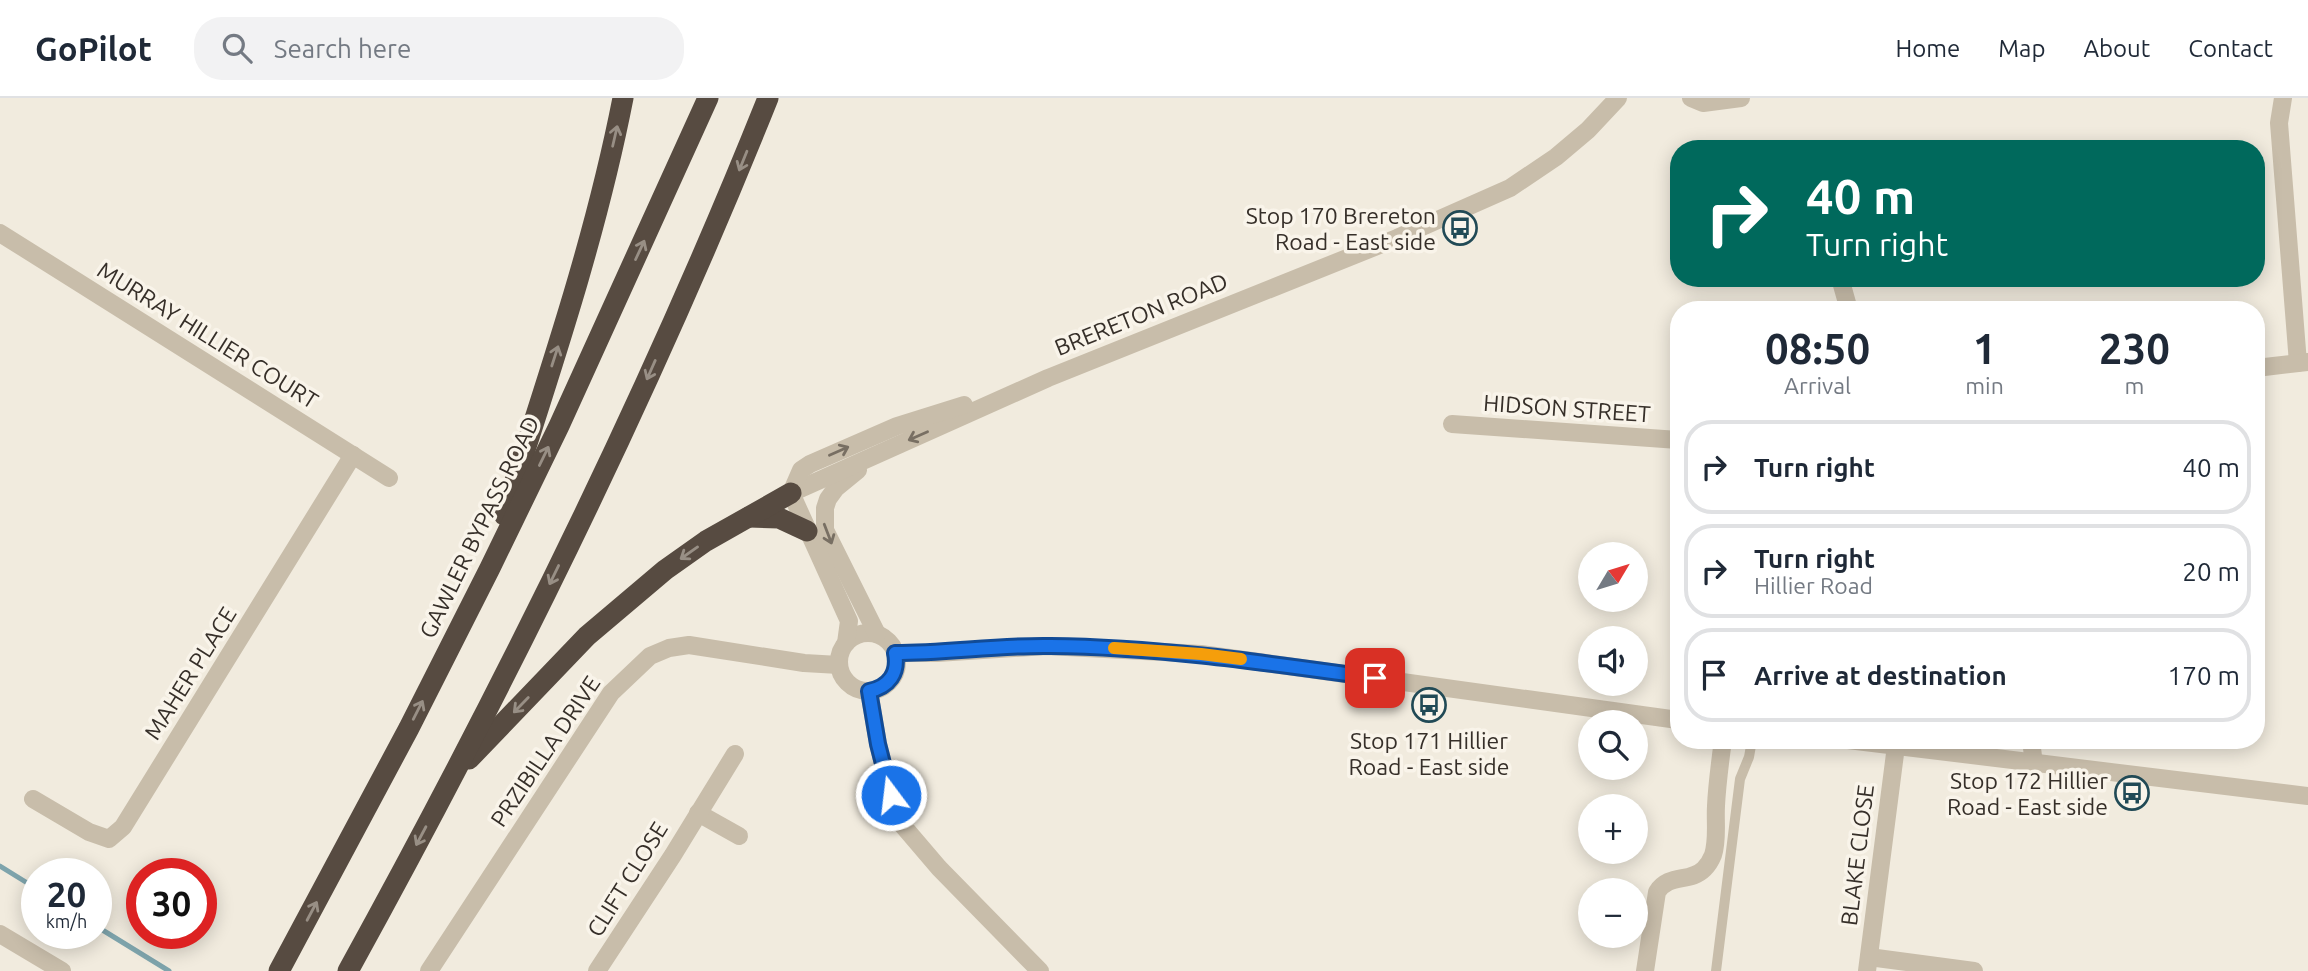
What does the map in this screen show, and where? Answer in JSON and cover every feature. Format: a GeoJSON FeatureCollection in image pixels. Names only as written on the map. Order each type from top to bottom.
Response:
{"type":"FeatureCollection","features":[{"type":"Feature","properties":{"kind":"highway"},"geometry":{"type":"LineString","coordinates":[[482,584],[571,308],[594,228],[623,98]]}},
{"type":"Feature","properties":{"kind":"highway","name":"GAWLER BYPASS ROAD"},"geometry":{"type":"LineString","coordinates":[[279,971],[482,584],[559,426],[708,98]]}},
{"type":"Feature","properties":{"kind":"highway"},"geometry":{"type":"LineString","coordinates":[[348,971],[453,776],[614,451],[728,198],[768,98]]}},
{"type":"Feature","properties":{"kind":"highway"},"geometry":{"type":"LineString","coordinates":[[453,776],[587,636],[665,570],[706,541],[791,493]]}},
{"type":"Feature","properties":{"kind":"highway"},"geometry":{"type":"LineString","coordinates":[[747,517],[779,518],[807,531]]}},
{"type":"Feature","properties":{"kind":"street","name":"BRERETON ROAD"},"geometry":{"type":"LineString","coordinates":[[791,493],[1048,379],[1397,238],[1510,187],[1556,157],[1588,130],[1618,98]]}},
{"type":"Feature","properties":{"kind":"street"},"geometry":{"type":"LineString","coordinates":[[1691,98],[1703,103],[1741,98]]}},
{"type":"Feature","properties":{"kind":"street"},"geometry":{"type":"LineString","coordinates":[[2265,367],[2303,363],[2279,123],[2283,98]]}},
{"type":"Feature","properties":{"kind":"street","name":"MURRAY HILLIER COURT"},"geometry":{"type":"LineString","coordinates":[[0,233],[389,478]]}},
{"type":"Feature","properties":{"kind":"street","name":"BRERETON ROAD"},"geometry":{"type":"LineString","coordinates":[[791,493],[801,470],[834,453],[897,426],[1048,379]]}},
{"type":"Feature","properties":{"kind":"street","name":"HIDSON STREET"},"geometry":{"type":"LineString","coordinates":[[1452,424],[1670,439]]}},
{"type":"Feature","properties":{"kind":"street","name":"BRERETON ROAD"},"geometry":{"type":"LineString","coordinates":[[877,634],[825,530],[824,518],[825,508],[836,488],[890,448]]}},
{"type":"Feature","properties":{"kind":"street","name":"MAHER PLACE"},"geometry":{"type":"LineString","coordinates":[[33,799],[89,832],[109,839],[123,827],[353,455]]}},
{"type":"Feature","properties":{"kind":"street"},"geometry":{"type":"LineString","coordinates":[[791,493],[849,621],[846,643]]}},
{"type":"Feature","properties":{"kind":"street"},"geometry":{"type":"LineString","coordinates":[[860,634],[877,634],[891,645],[897,662],[892,678],[886,685],[869,691],[860,690],[846,681],[839,665],[846,643],[860,634]]}},
{"type":"Feature","properties":{"kind":"street","name":"PRZIBILLA DRIVE"},"geometry":{"type":"LineString","coordinates":[[429,971],[611,693],[650,656],[669,648],[690,645],[804,663],[839,665]]}},
{"type":"Feature","properties":{"kind":"street"},"geometry":{"type":"LineString","coordinates":[[895,653],[1047,646],[1201,654],[1670,719]]}},
{"type":"Feature","properties":{"kind":"street"},"geometry":{"type":"LineString","coordinates":[[869,691],[878,744],[891,795],[904,827],[939,868],[1040,971]]}},
{"type":"Feature","properties":{"kind":"street"},"geometry":{"type":"LineString","coordinates":[[1645,971],[1657,892],[1665,882],[1697,875],[1713,856],[1722,749]]}},
{"type":"Feature","properties":{"kind":"street","name":"BLAKE CLOSE"},"geometry":{"type":"LineString","coordinates":[[1868,964],[1896,749]]}},
{"type":"Feature","properties":{"kind":"street"},"geometry":{"type":"LineString","coordinates":[[1919,749],[2308,796]]}},
{"type":"Feature","properties":{"kind":"street"},"geometry":{"type":"LineString","coordinates":[[2032,749],[2034,764]]}},
{"type":"Feature","properties":{"kind":"street","name":"CLIFT CLOSE"},"geometry":{"type":"LineString","coordinates":[[597,971],[735,754]]}},
{"type":"Feature","properties":{"kind":"street","name":"CLIFT CLOSE"},"geometry":{"type":"LineString","coordinates":[[698,813],[739,836]]}},
{"type":"Feature","properties":{"kind":"street"},"geometry":{"type":"LineString","coordinates":[[0,933],[62,971]]}},
{"type":"Feature","properties":{"kind":"street"},"geometry":{"type":"LineString","coordinates":[[1868,964],[1975,971]]}},
{"type":"Feature","properties":{"kind":"lane"},"geometry":{"type":"LineString","coordinates":[[1716,971],[1740,779],[1750,749]]}},
{"type":"Feature","properties":{"kind":"waterway"},"geometry":{"type":"LineString","coordinates":[[0,866],[21,879]]}},
{"type":"Feature","properties":{"kind":"waterway"},"geometry":{"type":"LineString","coordinates":[[112,936],[169,971]]}},
{"type":"Feature","properties":{"kind":"slow traffic"},"geometry":{"type":"LineString","coordinates":[[1114,648],[1241,659]]}},
{"type":"Feature","properties":{"kind":"place","name":"Stop 170 Brereton Road - East side"},"geometry":{"type":"Point","coordinates":[1460,228]}},
{"type":"Feature","properties":{"kind":"place","name":"Stop 171 Hillier Road - East side"},"geometry":{"type":"Point","coordinates":[1429,705]}},
{"type":"Feature","properties":{"kind":"place","name":"Stop 172 Hillier Road - East side"},"geometry":{"type":"Point","coordinates":[2132,793]}},
{"type":"Feature","properties":{"kind":"route"},"geometry":{"type":"LineString","coordinates":[[891,795],[878,744],[869,691],[886,685],[892,678],[897,662],[895,653],[1047,646],[1110,648],[1201,654],[1375,678]]}}]}
